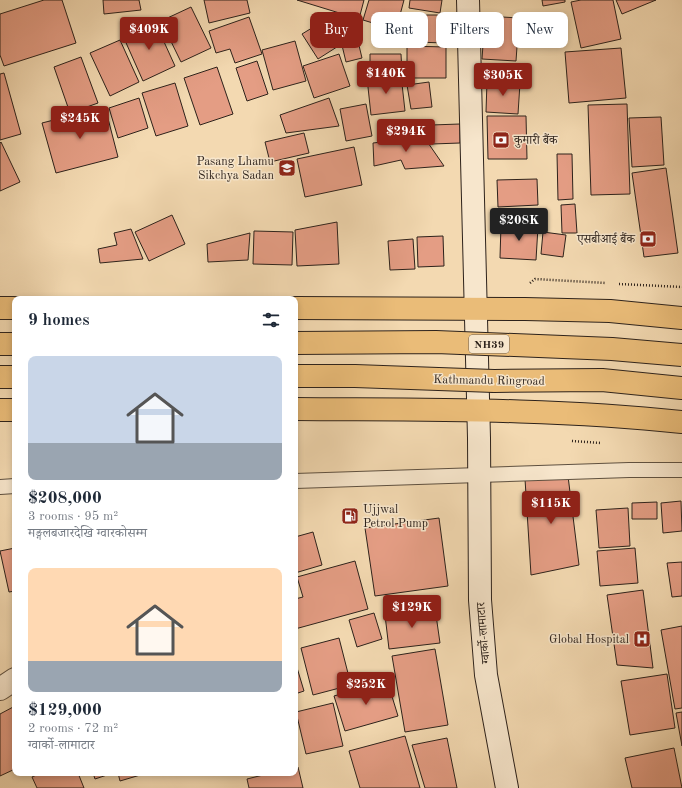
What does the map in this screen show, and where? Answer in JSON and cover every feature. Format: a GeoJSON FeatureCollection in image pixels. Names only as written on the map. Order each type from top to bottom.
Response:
{"type":"FeatureCollection","features":[{"type":"Feature","properties":{"kind":"main road","name":"ग्वार्को-लामाटार"},"geometry":{"type":"LineString","coordinates":[[468,0],[478,411],[480,600],[486,675],[506,788]]}},
{"type":"Feature","properties":{"kind":"main road"},"geometry":{"type":"LineString","coordinates":[[0,308],[12,308]]}},
{"type":"Feature","properties":{"kind":"main road"},"geometry":{"type":"LineString","coordinates":[[298,308],[475,308],[610,311],[682,318]]}},
{"type":"Feature","properties":{"kind":"main road","name":"NH39"},"geometry":{"type":"LineString","coordinates":[[298,343],[436,342],[612,349],[682,355]]}},
{"type":"Feature","properties":{"kind":"main road"},"geometry":{"type":"LineString","coordinates":[[0,344],[12,344]]}},
{"type":"Feature","properties":{"kind":"main road","name":"Kathmandu Ringroad"},"geometry":{"type":"LineString","coordinates":[[298,376],[354,376],[494,381],[602,380],[682,388]]}},
{"type":"Feature","properties":{"kind":"main road"},"geometry":{"type":"LineString","coordinates":[[0,377],[12,377]]}},
{"type":"Feature","properties":{"kind":"main road"},"geometry":{"type":"LineString","coordinates":[[298,409],[478,411],[640,418],[682,422]]}},
{"type":"Feature","properties":{"kind":"main road"},"geometry":{"type":"LineString","coordinates":[[0,410],[12,410]]}},
{"type":"Feature","properties":{"kind":"main road"},"geometry":{"type":"LineString","coordinates":[[0,689],[12,681]]}},
{"type":"Feature","properties":{"kind":"lane"},"geometry":{"type":"LineString","coordinates":[[298,481],[629,470],[682,470]]}},
{"type":"Feature","properties":{"kind":"lane"},"geometry":{"type":"LineString","coordinates":[[0,487],[12,486]]}},
{"type":"Feature","properties":{"kind":"building"},"geometry":{"type":"Polygon","coordinates":[[[44,0],[62,0],[76,43],[4,66],[0,55],[0,14],[44,0]]]}},
{"type":"Feature","properties":{"kind":"building"},"geometry":{"type":"Polygon","coordinates":[[[103,0],[139,0],[141,10],[104,14],[103,0]]]}},
{"type":"Feature","properties":{"kind":"building"},"geometry":{"type":"Polygon","coordinates":[[[204,0],[247,0],[250,13],[209,23],[204,0]]]}},
{"type":"Feature","properties":{"kind":"building"},"geometry":{"type":"Polygon","coordinates":[[[297,0],[364,0],[361,12],[336,12],[297,0]]]}},
{"type":"Feature","properties":{"kind":"building"},"geometry":{"type":"Polygon","coordinates":[[[369,0],[404,0],[401,12],[371,12],[371,22],[363,20],[369,0]]]}},
{"type":"Feature","properties":{"kind":"building"},"geometry":{"type":"Polygon","coordinates":[[[410,0],[442,0],[440,12],[409,8],[410,0]]]}},
{"type":"Feature","properties":{"kind":"building"},"geometry":{"type":"Polygon","coordinates":[[[542,0],[565,0],[565,2],[543,6],[542,0]]]}},
{"type":"Feature","properties":{"kind":"building"},"geometry":{"type":"Polygon","coordinates":[[[581,0],[613,0],[621,39],[581,48],[571,2],[581,0]]]}},
{"type":"Feature","properties":{"kind":"building"},"geometry":{"type":"Polygon","coordinates":[[[616,0],[656,0],[622,14],[616,0]]]}},
{"type":"Feature","properties":{"kind":"building"},"geometry":{"type":"Polygon","coordinates":[[[191,7],[211,48],[181,62],[161,21],[191,7]]]}},
{"type":"Feature","properties":{"kind":"building"},"geometry":{"type":"Polygon","coordinates":[[[428,15],[436,15],[436,43],[428,42],[428,15]]]}},
{"type":"Feature","properties":{"kind":"building"},"geometry":{"type":"Polygon","coordinates":[[[249,17],[262,54],[235,63],[230,49],[216,53],[209,31],[249,17]]]}},
{"type":"Feature","properties":{"kind":"building"},"geometry":{"type":"Polygon","coordinates":[[[504,17],[512,18],[512,48],[517,48],[516,61],[482,59],[483,48],[504,48],[504,17]]]}},
{"type":"Feature","properties":{"kind":"building"},"geometry":{"type":"Polygon","coordinates":[[[155,22],[175,66],[143,81],[123,36],[155,22]]]}},
{"type":"Feature","properties":{"kind":"building"},"geometry":{"type":"Polygon","coordinates":[[[310,29],[310,46],[302,34],[310,29]]]}},
{"type":"Feature","properties":{"kind":"building"},"geometry":{"type":"Polygon","coordinates":[[[120,40],[139,82],[110,96],[90,53],[120,40]]]}},
{"type":"Feature","properties":{"kind":"building"},"geometry":{"type":"Polygon","coordinates":[[[295,41],[306,81],[273,90],[262,50],[295,41]]]}},
{"type":"Feature","properties":{"kind":"building"},"geometry":{"type":"Polygon","coordinates":[[[428,47],[446,48],[446,78],[407,78],[407,48],[428,48],[428,47]]]}},
{"type":"Feature","properties":{"kind":"building"},"geometry":{"type":"Polygon","coordinates":[[[311,48],[335,48],[318,59],[311,48]]]}},
{"type":"Feature","properties":{"kind":"building"},"geometry":{"type":"Polygon","coordinates":[[[343,48],[360,48],[362,58],[346,62],[343,48]]]}},
{"type":"Feature","properties":{"kind":"building"},"geometry":{"type":"Polygon","coordinates":[[[621,48],[626,98],[569,103],[565,52],[621,48]]]}},
{"type":"Feature","properties":{"kind":"building"},"geometry":{"type":"Polygon","coordinates":[[[339,54],[350,86],[314,98],[303,66],[339,54]]]}},
{"type":"Feature","properties":{"kind":"building"},"geometry":{"type":"Polygon","coordinates":[[[370,54],[401,54],[402,73],[370,73],[370,54]]]}},
{"type":"Feature","properties":{"kind":"building"},"geometry":{"type":"Polygon","coordinates":[[[81,57],[98,103],[70,113],[54,67],[81,57]]]}},
{"type":"Feature","properties":{"kind":"building"},"geometry":{"type":"Polygon","coordinates":[[[257,61],[268,94],[247,101],[236,68],[257,61]]]}},
{"type":"Feature","properties":{"kind":"building"},"geometry":{"type":"Polygon","coordinates":[[[217,67],[233,114],[200,125],[184,78],[217,67]]]}},
{"type":"Feature","properties":{"kind":"building"},"geometry":{"type":"Polygon","coordinates":[[[4,73],[21,134],[0,140],[0,74],[4,73]]]}},
{"type":"Feature","properties":{"kind":"building"},"geometry":{"type":"Polygon","coordinates":[[[401,75],[405,111],[371,115],[367,78],[401,75]]]}},
{"type":"Feature","properties":{"kind":"building"},"geometry":{"type":"Polygon","coordinates":[[[487,81],[520,83],[518,114],[486,112],[487,81]]]}},
{"type":"Feature","properties":{"kind":"building"},"geometry":{"type":"Polygon","coordinates":[[[429,82],[432,107],[411,109],[407,85],[429,82]]]}},
{"type":"Feature","properties":{"kind":"building"},"geometry":{"type":"Polygon","coordinates":[[[175,83],[188,126],[156,136],[142,93],[175,83]]]}},
{"type":"Feature","properties":{"kind":"building"},"geometry":{"type":"Polygon","coordinates":[[[139,98],[148,128],[118,138],[109,108],[139,98]]]}},
{"type":"Feature","properties":{"kind":"building"},"geometry":{"type":"Polygon","coordinates":[[[329,98],[339,126],[286,133],[280,115],[329,98]]]}},
{"type":"Feature","properties":{"kind":"building"},"geometry":{"type":"Polygon","coordinates":[[[366,104],[372,136],[346,141],[340,109],[366,104]]]}},
{"type":"Feature","properties":{"kind":"building"},"geometry":{"type":"Polygon","coordinates":[[[627,104],[630,194],[591,195],[588,105],[627,104]]]}},
{"type":"Feature","properties":{"kind":"building"},"geometry":{"type":"Polygon","coordinates":[[[105,107],[118,157],[56,173],[42,123],[105,107]]]}},
{"type":"Feature","properties":{"kind":"building"},"geometry":{"type":"Polygon","coordinates":[[[487,116],[526,116],[527,159],[488,159],[487,116]]]}},
{"type":"Feature","properties":{"kind":"building"},"geometry":{"type":"Polygon","coordinates":[[[661,117],[664,165],[632,167],[629,118],[661,117]]]}},
{"type":"Feature","properties":{"kind":"building"},"geometry":{"type":"Polygon","coordinates":[[[460,124],[460,143],[432,144],[431,125],[460,124]]]}},
{"type":"Feature","properties":{"kind":"building"},"geometry":{"type":"Polygon","coordinates":[[[304,133],[309,153],[270,162],[265,142],[304,133]]]}},
{"type":"Feature","properties":{"kind":"building"},"geometry":{"type":"Polygon","coordinates":[[[424,137],[444,166],[405,169],[401,160],[374,166],[373,143],[424,137]]]}},
{"type":"Feature","properties":{"kind":"building"},"geometry":{"type":"Polygon","coordinates":[[[1,142],[20,182],[0,191],[0,143],[1,142]]]}},
{"type":"Feature","properties":{"kind":"building"},"geometry":{"type":"Polygon","coordinates":[[[354,147],[362,185],[305,197],[297,159],[354,147]]]}},
{"type":"Feature","properties":{"kind":"building"},"geometry":{"type":"Polygon","coordinates":[[[557,154],[572,154],[573,199],[558,200],[557,154]]]}},
{"type":"Feature","properties":{"kind":"building"},"geometry":{"type":"Polygon","coordinates":[[[666,168],[678,253],[644,257],[632,173],[666,168]]]}},
{"type":"Feature","properties":{"kind":"building"},"geometry":{"type":"Polygon","coordinates":[[[537,179],[538,205],[498,207],[497,180],[537,179]]]}},
{"type":"Feature","properties":{"kind":"building"},"geometry":{"type":"Polygon","coordinates":[[[575,204],[577,233],[562,233],[561,205],[575,204]]]}},
{"type":"Feature","properties":{"kind":"building"},"geometry":{"type":"Polygon","coordinates":[[[499,210],[537,211],[537,223],[499,221],[499,210]]]}},
{"type":"Feature","properties":{"kind":"building"},"geometry":{"type":"Polygon","coordinates":[[[172,215],[185,244],[149,261],[135,232],[172,215]]]}},
{"type":"Feature","properties":{"kind":"building"},"geometry":{"type":"Polygon","coordinates":[[[337,222],[339,264],[297,266],[295,230],[337,222]]]}},
{"type":"Feature","properties":{"kind":"building"},"geometry":{"type":"Polygon","coordinates":[[[501,225],[538,227],[536,260],[500,258],[501,225]]]}},
{"type":"Feature","properties":{"kind":"building"},"geometry":{"type":"Polygon","coordinates":[[[131,229],[143,259],[100,263],[98,249],[117,245],[114,233],[131,229]]]}},
{"type":"Feature","properties":{"kind":"building"},"geometry":{"type":"Polygon","coordinates":[[[254,231],[293,232],[292,265],[253,264],[254,231]]]}},
{"type":"Feature","properties":{"kind":"building"},"geometry":{"type":"Polygon","coordinates":[[[543,232],[566,235],[563,257],[541,254],[543,232]]]}},
{"type":"Feature","properties":{"kind":"building"},"geometry":{"type":"Polygon","coordinates":[[[250,233],[248,260],[208,262],[207,244],[250,233]]]}},
{"type":"Feature","properties":{"kind":"building"},"geometry":{"type":"Polygon","coordinates":[[[443,236],[444,266],[418,267],[417,237],[443,236]]]}},
{"type":"Feature","properties":{"kind":"building"},"geometry":{"type":"Polygon","coordinates":[[[413,239],[415,269],[390,270],[388,241],[413,239]]]}},
{"type":"Feature","properties":{"kind":"building"},"geometry":{"type":"Polygon","coordinates":[[[568,476],[579,565],[531,575],[525,479],[568,476]]]}},
{"type":"Feature","properties":{"kind":"building"},"geometry":{"type":"Polygon","coordinates":[[[681,501],[682,531],[663,533],[661,503],[681,501]]]}},
{"type":"Feature","properties":{"kind":"building"},"geometry":{"type":"Polygon","coordinates":[[[657,502],[657,519],[632,519],[632,503],[657,502]]]}},
{"type":"Feature","properties":{"kind":"building"},"geometry":{"type":"Polygon","coordinates":[[[628,508],[630,546],[599,548],[596,510],[628,508]]]}},
{"type":"Feature","properties":{"kind":"building"},"geometry":{"type":"Polygon","coordinates":[[[439,518],[448,586],[375,596],[365,528],[439,518]]]}},
{"type":"Feature","properties":{"kind":"building"},"geometry":{"type":"Polygon","coordinates":[[[313,532],[322,565],[298,572],[298,536],[313,532]]]}},
{"type":"Feature","properties":{"kind":"building"},"geometry":{"type":"Polygon","coordinates":[[[635,548],[638,583],[600,586],[597,551],[635,548]]]}},
{"type":"Feature","properties":{"kind":"building"},"geometry":{"type":"Polygon","coordinates":[[[12,549],[12,592],[9,592],[0,551],[12,549]]]}},
{"type":"Feature","properties":{"kind":"building"},"geometry":{"type":"Polygon","coordinates":[[[355,561],[368,609],[298,628],[298,598],[303,597],[298,577],[355,561]]]}},
{"type":"Feature","properties":{"kind":"building"},"geometry":{"type":"Polygon","coordinates":[[[682,562],[682,596],[672,597],[667,563],[682,562]]]}},
{"type":"Feature","properties":{"kind":"building"},"geometry":{"type":"Polygon","coordinates":[[[643,590],[653,668],[617,665],[607,595],[643,590]]]}},
{"type":"Feature","properties":{"kind":"building"},"geometry":{"type":"Polygon","coordinates":[[[435,608],[440,643],[389,649],[385,615],[435,608]]]}},
{"type":"Feature","properties":{"kind":"building"},"geometry":{"type":"Polygon","coordinates":[[[374,613],[382,639],[357,647],[349,620],[374,613]]]}},
{"type":"Feature","properties":{"kind":"building"},"geometry":{"type":"Polygon","coordinates":[[[682,626],[682,708],[675,709],[661,630],[682,626]]]}},
{"type":"Feature","properties":{"kind":"building"},"geometry":{"type":"Polygon","coordinates":[[[339,638],[351,685],[313,695],[301,648],[339,638]]]}},
{"type":"Feature","properties":{"kind":"building"},"geometry":{"type":"Polygon","coordinates":[[[435,649],[448,725],[405,732],[392,656],[435,649]]]}},
{"type":"Feature","properties":{"kind":"building"},"geometry":{"type":"Polygon","coordinates":[[[298,671],[304,691],[298,693],[298,671]]]}},
{"type":"Feature","properties":{"kind":"building"},"geometry":{"type":"Polygon","coordinates":[[[667,674],[675,728],[630,735],[621,681],[667,674]]]}},
{"type":"Feature","properties":{"kind":"building"},"geometry":{"type":"Polygon","coordinates":[[[387,680],[398,716],[345,731],[334,696],[387,680]]]}},
{"type":"Feature","properties":{"kind":"building"},"geometry":{"type":"Polygon","coordinates":[[[333,703],[343,746],[306,754],[298,720],[298,712],[333,703]]]}},
{"type":"Feature","properties":{"kind":"building"},"geometry":{"type":"Polygon","coordinates":[[[12,708],[12,770],[0,776],[0,714],[12,708]]]}},
{"type":"Feature","properties":{"kind":"building"},"geometry":{"type":"Polygon","coordinates":[[[682,712],[682,746],[676,713],[682,712]]]}},
{"type":"Feature","properties":{"kind":"building"},"geometry":{"type":"Polygon","coordinates":[[[405,736],[420,788],[360,788],[349,751],[405,736]]]}},
{"type":"Feature","properties":{"kind":"building"},"geometry":{"type":"Polygon","coordinates":[[[447,738],[457,788],[425,788],[412,745],[447,738]]]}},
{"type":"Feature","properties":{"kind":"building"},"geometry":{"type":"Polygon","coordinates":[[[674,748],[682,788],[632,788],[625,758],[674,748]]]}},
{"type":"Feature","properties":{"kind":"building"},"geometry":{"type":"Polygon","coordinates":[[[298,767],[303,788],[249,788],[247,779],[259,776],[298,776],[298,767]]]}},
{"type":"Feature","properties":{"kind":"building"},"geometry":{"type":"Polygon","coordinates":[[[79,776],[84,788],[37,788],[32,777],[79,776]]]}},
{"type":"Feature","properties":{"kind":"building"},"geometry":{"type":"Polygon","coordinates":[[[94,776],[104,776],[95,779],[94,776]]]}},
{"type":"Feature","properties":{"kind":"building"},"geometry":{"type":"Polygon","coordinates":[[[119,776],[137,776],[120,781],[119,776]]]}},
{"type":"Feature","properties":{"kind":"place","name":"कुमारी बैंक"},"geometry":{"type":"Point","coordinates":[501,140]}},
{"type":"Feature","properties":{"kind":"place","name":"Pasang Lhamu Sikchya Sadan"},"geometry":{"type":"Point","coordinates":[287,168]}},
{"type":"Feature","properties":{"kind":"place","name":"एसबीआई बैंक"},"geometry":{"type":"Point","coordinates":[648,239]}},
{"type":"Feature","properties":{"kind":"place","name":"Ujjwal Petrol Pump"},"geometry":{"type":"Point","coordinates":[350,516]}},
{"type":"Feature","properties":{"kind":"place","name":"Global Hospital"},"geometry":{"type":"Point","coordinates":[642,639]}}]}
